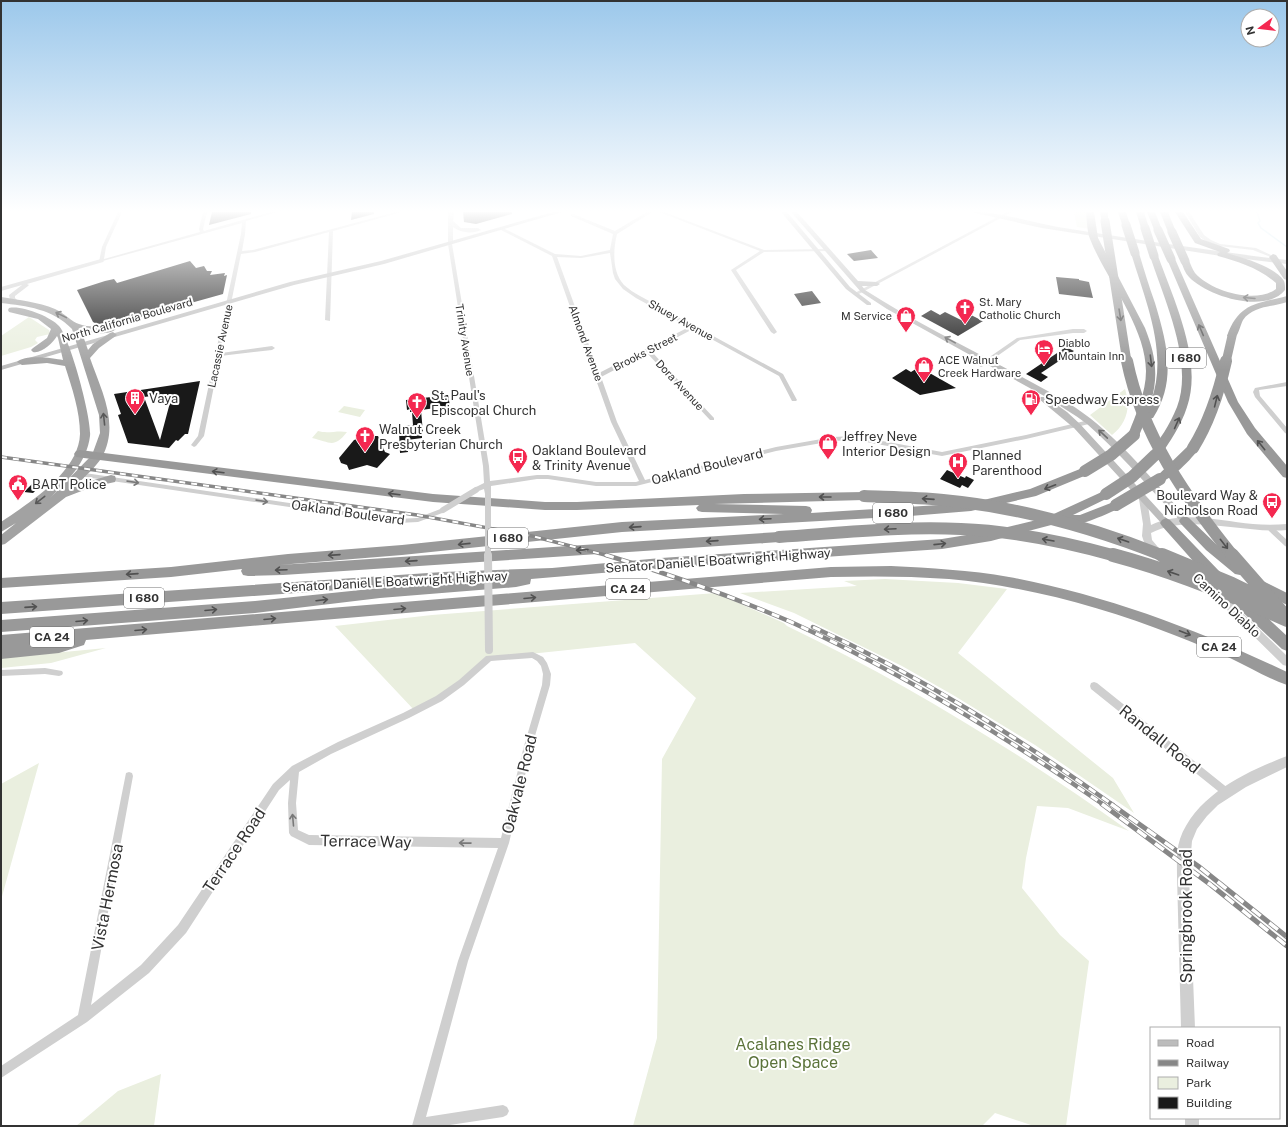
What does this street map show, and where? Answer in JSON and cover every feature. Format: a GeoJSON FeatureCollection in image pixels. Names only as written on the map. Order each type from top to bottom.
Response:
{"type":"FeatureCollection","features":[{"type":"Feature","properties":{"kind":"highway"},"geometry":{"type":"LineString","coordinates":[[1109,265],[1140,328],[1150,354],[1152,373],[1150,390],[1134,434]]}},
{"type":"Feature","properties":{"kind":"highway"},"geometry":{"type":"LineString","coordinates":[[1112,265],[1127,361],[1133,387],[1146,419],[1174,472],[1202,515],[1233,556],[1287,619]]}},
{"type":"Feature","properties":{"kind":"highway","name":"I 680"},"geometry":{"type":"LineString","coordinates":[[1,583],[171,572],[288,559],[432,547],[603,529],[910,512],[988,504],[1032,493],[1085,471],[1111,455],[1134,434],[1156,403],[1161,387],[1164,364],[1159,333],[1138,265]]}},
{"type":"Feature","properties":{"kind":"highway","name":"Senator Daniel E Boatwright Highway"},"geometry":{"type":"LineString","coordinates":[[2,608],[443,576],[552,573],[661,563],[936,544],[986,537],[1048,522],[1106,494],[1132,477],[1156,455],[1168,439],[1180,415],[1188,375],[1186,359],[1183,344],[1157,265]]}},
{"type":"Feature","properties":{"kind":"highway"},"geometry":{"type":"LineString","coordinates":[[1173,265],[1233,402],[1255,436],[1287,474]]}},
{"type":"Feature","properties":{"kind":"highway"},"geometry":{"type":"LineString","coordinates":[[1187,265],[1192,275],[1197,280],[1210,288],[1226,294],[1240,297],[1263,298],[1272,297],[1281,290],[1280,282],[1268,272],[1253,265]]}},
{"type":"Feature","properties":{"kind":"highway"},"geometry":{"type":"LineString","coordinates":[[1278,265],[1287,277]]}},
{"type":"Feature","properties":{"kind":"highway"},"geometry":{"type":"LineString","coordinates":[[1048,522],[1081,519],[1116,505],[1160,479],[1174,468],[1202,436],[1215,406],[1232,336],[1239,318],[1246,311],[1254,307],[1283,302],[1287,299]]}},
{"type":"Feature","properties":{"kind":"highway"},"geometry":{"type":"LineString","coordinates":[[1,300],[45,307],[69,319],[73,325],[104,415],[105,433],[97,456],[59,497],[1,541]]}},
{"type":"Feature","properties":{"kind":"highway"},"geometry":{"type":"LineString","coordinates":[[1,308],[41,317],[56,328],[70,364],[84,419],[85,434],[80,454],[68,473],[45,496],[1,528]]}},
{"type":"Feature","properties":{"kind":"highway"},"geometry":{"type":"LineString","coordinates":[[73,325],[90,330],[112,332]]}},
{"type":"Feature","properties":{"kind":"highway"},"geometry":{"type":"LineString","coordinates":[[36,350],[51,338],[56,328]]}},
{"type":"Feature","properties":{"kind":"highway"},"geometry":{"type":"LineString","coordinates":[[85,358],[112,332]]}},
{"type":"Feature","properties":{"kind":"highway"},"geometry":{"type":"LineString","coordinates":[[22,362],[47,360],[70,364]]}},
{"type":"Feature","properties":{"kind":"highway"},"geometry":{"type":"LineString","coordinates":[[80,454],[433,498],[490,508],[577,513],[662,509],[802,509],[846,516]]}},
{"type":"Feature","properties":{"kind":"highway"},"geometry":{"type":"LineString","coordinates":[[59,497],[89,484],[111,478]]}},
{"type":"Feature","properties":{"kind":"highway"},"geometry":{"type":"LineString","coordinates":[[433,498],[545,506],[577,506],[712,499],[864,496],[954,501],[1034,515],[1115,538],[1185,563],[1287,611]]}},
{"type":"Feature","properties":{"kind":"highway"},"geometry":{"type":"LineString","coordinates":[[1186,521],[1233,565],[1287,600]]}},
{"type":"Feature","properties":{"kind":"highway"},"geometry":{"type":"LineString","coordinates":[[1166,523],[1206,567],[1287,645]]}},
{"type":"Feature","properties":{"kind":"highway"},"geometry":{"type":"LineString","coordinates":[[171,572],[283,570],[927,528],[981,531],[1036,538],[1096,550],[1160,568],[1221,591],[1287,619]]}},
{"type":"Feature","properties":{"kind":"highway","name":"CA 24"},"geometry":{"type":"LineString","coordinates":[[1,641],[102,634],[805,574],[874,570],[943,573],[1022,584],[1082,598],[1148,619],[1221,648],[1287,679]]}},
{"type":"Feature","properties":{"kind":"highway"},"geometry":{"type":"LineString","coordinates":[[1,626],[255,607],[387,592],[516,582],[552,573]]}},
{"type":"Feature","properties":{"kind":"highway"},"geometry":{"type":"LineString","coordinates":[[1,653],[59,647],[102,634]]}},
{"type":"Feature","properties":{"kind":"main road","name":"North California Boulevard"},"geometry":{"type":"LineString","coordinates":[[1,368],[22,362],[64,346],[112,332],[329,271],[367,265]]}},
{"type":"Feature","properties":{"kind":"main road"},"geometry":{"type":"LineString","coordinates":[[830,265],[855,294],[984,363],[1041,391],[1073,410],[1089,422],[1116,447],[1186,521]]}},
{"type":"Feature","properties":{"kind":"main road"},"geometry":{"type":"LineString","coordinates":[[839,265],[863,291],[889,308],[1045,400],[1064,414],[1077,426],[1166,523]]}},
{"type":"Feature","properties":{"kind":"main road"},"geometry":{"type":"LineString","coordinates":[[854,282],[860,284],[877,284]]}},
{"type":"Feature","properties":{"kind":"main road","name":"North California Boulevard"},"geometry":{"type":"LineString","coordinates":[[1,361],[36,350],[64,346]]}},
{"type":"Feature","properties":{"kind":"street"},"geometry":{"type":"LineString","coordinates":[[1,290],[89,265]]}},
{"type":"Feature","properties":{"kind":"street","name":"Lacassie Avenue"},"geometry":{"type":"LineString","coordinates":[[194,445],[201,436],[237,265]]}},
{"type":"Feature","properties":{"kind":"street"},"geometry":{"type":"LineString","coordinates":[[328,320],[329,265]]}},
{"type":"Feature","properties":{"kind":"street","name":"Trinity Avenue"},"geometry":{"type":"LineString","coordinates":[[453,265],[488,484]]}},
{"type":"Feature","properties":{"kind":"street","name":"Almond Avenue"},"geometry":{"type":"LineString","coordinates":[[557,265],[614,422],[644,483]]}},
{"type":"Feature","properties":{"kind":"street","name":"Shuey Avenue"},"geometry":{"type":"LineString","coordinates":[[614,265],[615,275],[624,287],[781,375],[794,400]]}},
{"type":"Feature","properties":{"kind":"street"},"geometry":{"type":"LineString","coordinates":[[742,265],[733,270],[774,332]]}},
{"type":"Feature","properties":{"kind":"street"},"geometry":{"type":"LineString","coordinates":[[855,294],[913,265]]}},
{"type":"Feature","properties":{"kind":"street"},"geometry":{"type":"LineString","coordinates":[[16,302],[12,300],[12,294],[35,280]]}},
{"type":"Feature","properties":{"kind":"street","name":"Brooks Street"},"geometry":{"type":"LineString","coordinates":[[598,376],[693,327]]}},
{"type":"Feature","properties":{"kind":"street"},"geometry":{"type":"LineString","coordinates":[[984,363],[1019,340],[1073,331],[1084,331]]}},
{"type":"Feature","properties":{"kind":"street"},"geometry":{"type":"LineString","coordinates":[[217,355],[272,348]]}},
{"type":"Feature","properties":{"kind":"street","name":"Dora Avenue"},"geometry":{"type":"LineString","coordinates":[[648,351],[712,419]]}},
{"type":"Feature","properties":{"kind":"street"},"geometry":{"type":"LineString","coordinates":[[1287,384],[1257,389],[1256,392],[1257,396],[1287,432]]}},
{"type":"Feature","properties":{"kind":"street","name":"Oakland Boulevard"},"geometry":{"type":"LineString","coordinates":[[68,473],[111,478],[398,521],[418,520],[443,510],[488,484],[537,477],[616,485],[644,483],[776,449],[833,439],[855,438],[942,454],[1077,426],[1089,422]]}},
{"type":"Feature","properties":{"kind":"street"},"geometry":{"type":"LineString","coordinates":[[488,484],[489,654]]}},
{"type":"Feature","properties":{"kind":"street","name":"Camino Diablo"},"geometry":{"type":"LineString","coordinates":[[1143,499],[1147,531],[1146,536],[1154,549],[1198,576],[1287,662]]}},
{"type":"Feature","properties":{"kind":"street"},"geometry":{"type":"LineString","coordinates":[[1147,531],[1156,525],[1186,521],[1271,529],[1287,527]]}},
{"type":"Feature","properties":{"kind":"street"},"geometry":{"type":"LineString","coordinates":[[1271,529],[1287,544]]}},
{"type":"Feature","properties":{"kind":"street","name":"Terrace Road"},"geometry":{"type":"LineString","coordinates":[[1,1072],[83,1018],[145,969],[182,929],[276,787],[286,776],[295,769],[340,745],[431,703],[451,690],[489,654]]}},
{"type":"Feature","properties":{"kind":"street","name":"Oakvale Road"},"geometry":{"type":"LineString","coordinates":[[419,1125],[463,961],[504,843],[528,746],[546,685],[547,674],[544,665],[540,659],[533,655],[489,654]]}},
{"type":"Feature","properties":{"kind":"street"},"geometry":{"type":"LineString","coordinates":[[1,673],[45,671],[59,673]]}},
{"type":"Feature","properties":{"kind":"street","name":"Randall Road"},"geometry":{"type":"LineString","coordinates":[[1094,686],[1226,792]]}},
{"type":"Feature","properties":{"kind":"street","name":"Springbrook Road"},"geometry":{"type":"LineString","coordinates":[[1188,1027],[1184,946],[1184,854],[1186,840],[1192,825],[1210,804],[1226,792],[1287,761]]}},
{"type":"Feature","properties":{"kind":"street","name":"Terrace Way"},"geometry":{"type":"LineString","coordinates":[[295,769],[292,803],[294,833],[309,840],[504,843]]}},
{"type":"Feature","properties":{"kind":"street","name":"Vista Hermosa"},"geometry":{"type":"LineString","coordinates":[[83,1018],[129,776]]}},
{"type":"Feature","properties":{"kind":"street"},"geometry":{"type":"LineString","coordinates":[[419,1125],[503,1111]]}},
{"type":"Feature","properties":{"kind":"green space"},"geometry":{"type":"Polygon","coordinates":[[[29,317],[49,330],[50,334],[37,337],[35,340],[38,343],[31,347],[1,356],[1,336],[29,317]]]}},
{"type":"Feature","properties":{"kind":"green space"},"geometry":{"type":"Polygon","coordinates":[[[1125,389],[1128,402],[1126,414],[1121,425],[1112,435],[1090,415],[1125,389]]]}},
{"type":"Feature","properties":{"kind":"green space"},"geometry":{"type":"Polygon","coordinates":[[[344,406],[365,410],[360,417],[338,412],[344,406]]]}},
{"type":"Feature","properties":{"kind":"green space"},"geometry":{"type":"Polygon","coordinates":[[[318,431],[347,432],[339,441],[331,443],[312,438],[318,431]]]}},
{"type":"Feature","properties":{"kind":"green space"},"geometry":{"type":"Polygon","coordinates":[[[885,579],[958,583],[1007,589],[958,653],[1113,778],[1134,813],[1035,745],[902,666],[794,613],[740,593],[857,586],[844,581],[885,579]]]}},
{"type":"Feature","properties":{"kind":"green space","name":"Acalanes Ridge Open Space"},"geometry":{"type":"Polygon","coordinates":[[[716,593],[784,623],[787,626],[832,648],[920,696],[1047,774],[1129,831],[1068,808],[1037,806],[1026,858],[1022,888],[1060,935],[1089,961],[1066,1126],[1034,1126],[995,1113],[982,1126],[633,1126],[657,1038],[662,759],[696,698],[635,643],[490,658],[455,687],[415,711],[335,626],[432,615],[716,593]]]}},
{"type":"Feature","properties":{"kind":"green space"},"geometry":{"type":"Polygon","coordinates":[[[106,648],[51,663],[1,668],[1,658],[106,648]]]}},
{"type":"Feature","properties":{"kind":"green space"},"geometry":{"type":"Polygon","coordinates":[[[39,763],[1,900],[1,784],[39,763]]]}},
{"type":"Feature","properties":{"kind":"green space"},"geometry":{"type":"Polygon","coordinates":[[[161,1074],[154,1126],[76,1126],[118,1091],[161,1074]]]}},
{"type":"Feature","properties":{"kind":"building"},"geometry":{"type":"Polygon","coordinates":[[[178,265],[193,265],[196,268],[204,266],[207,271],[212,271],[210,275],[225,273],[224,276],[227,275],[223,294],[112,325],[109,325],[109,323],[97,324],[93,322],[77,290],[114,279],[117,283],[178,265]]]}},
{"type":"Feature","properties":{"kind":"building"},"geometry":{"type":"Polygon","coordinates":[[[1056,277],[1079,279],[1089,282],[1093,298],[1059,294],[1056,277]]]}},
{"type":"Feature","properties":{"kind":"building"},"geometry":{"type":"Polygon","coordinates":[[[812,291],[821,303],[802,306],[794,294],[812,291]]]}},
{"type":"Feature","properties":{"kind":"building"},"geometry":{"type":"Polygon","coordinates":[[[931,310],[940,315],[945,312],[961,320],[971,315],[983,321],[958,336],[921,316],[931,310]]]}},
{"type":"Feature","properties":{"kind":"building","name":"Diablo Mountain Inn"},"geometry":{"type":"Polygon","coordinates":[[[1066,347],[1074,351],[1041,373],[1048,377],[1041,382],[1026,374],[1066,347]]]}},
{"type":"Feature","properties":{"kind":"building","name":"ACE Walnut Creek Hardware"},"geometry":{"type":"Polygon","coordinates":[[[919,367],[956,388],[920,395],[892,378],[906,369],[911,372],[919,367]]]}},
{"type":"Feature","properties":{"kind":"building","name":"Vaya"},"geometry":{"type":"Polygon","coordinates":[[[200,381],[188,434],[185,434],[178,441],[176,440],[169,448],[128,443],[118,415],[121,414],[114,394],[200,381]],[[167,394],[144,397],[160,440],[172,395],[166,396],[167,394]]]}},
{"type":"Feature","properties":{"kind":"building","name":"St. Paul's Episcopal Church"},"geometry":{"type":"Polygon","coordinates":[[[448,395],[450,406],[421,410],[422,438],[407,440],[408,452],[400,453],[399,432],[406,431],[405,426],[413,425],[412,412],[410,412],[410,409],[407,410],[406,400],[448,395]]]}},
{"type":"Feature","properties":{"kind":"building","name":"Walnut Creek Presbyterian Church"},"geometry":{"type":"Polygon","coordinates":[[[378,436],[385,452],[390,454],[377,468],[367,465],[349,470],[347,465],[341,463],[339,458],[354,440],[363,437],[369,438],[378,436]]]}},
{"type":"Feature","properties":{"kind":"building","name":"Planned Parenthood"},"geometry":{"type":"Polygon","coordinates":[[[947,470],[965,478],[966,476],[974,480],[968,488],[962,485],[960,488],[940,479],[947,470]]]}},
{"type":"Feature","properties":{"kind":"building"},"geometry":{"type":"Polygon","coordinates":[[[34,482],[42,484],[33,493],[24,492],[34,482]]]}},
{"type":"Feature","properties":{"kind":"railway"},"geometry":{"type":"LineString","coordinates":[[1,457],[417,515],[532,536],[609,556]]}},
{"type":"Feature","properties":{"kind":"railway"},"geometry":{"type":"LineString","coordinates":[[606,555],[723,594],[768,612],[832,641],[952,706],[1029,754],[1104,805]]}},
{"type":"Feature","properties":{"kind":"railway"},"geometry":{"type":"LineString","coordinates":[[813,627],[892,666],[968,709],[1041,755],[1113,805]]}},
{"type":"Feature","properties":{"kind":"railway"},"geometry":{"type":"LineString","coordinates":[[1102,804],[1211,885],[1287,946]]}},
{"type":"Feature","properties":{"kind":"railway"},"geometry":{"type":"LineString","coordinates":[[1111,804],[1198,866],[1287,937]]}},
{"type":"Feature","properties":{"kind":"place","name":"St. Mary Catholic Church"},"geometry":{"type":"Point","coordinates":[965,325]}},
{"type":"Feature","properties":{"kind":"place","name":"M Service"},"geometry":{"type":"Point","coordinates":[906,333]}},
{"type":"Feature","properties":{"kind":"place","name":"Diablo Mountain Inn"},"geometry":{"type":"Point","coordinates":[1044,366]}},
{"type":"Feature","properties":{"kind":"place","name":"ACE Walnut Creek Hardware"},"geometry":{"type":"Point","coordinates":[924,383]}},
{"type":"Feature","properties":{"kind":"place","name":"Vaya"},"geometry":{"type":"Point","coordinates":[135,415]}},
{"type":"Feature","properties":{"kind":"place","name":"Speedway Express"},"geometry":{"type":"Point","coordinates":[1031,416]}},
{"type":"Feature","properties":{"kind":"place","name":"St. Paul's Episcopal Church"},"geometry":{"type":"Point","coordinates":[417,419]}},
{"type":"Feature","properties":{"kind":"place","name":"Walnut Creek Presbyterian Church"},"geometry":{"type":"Point","coordinates":[365,453]}},
{"type":"Feature","properties":{"kind":"place","name":"Jeffrey Neve Interior Design"},"geometry":{"type":"Point","coordinates":[828,460]}},
{"type":"Feature","properties":{"kind":"place","name":"Oakland Boulevard & Trinity Avenue"},"geometry":{"type":"Point","coordinates":[518,474]}},
{"type":"Feature","properties":{"kind":"place","name":"Planned Parenthood"},"geometry":{"type":"Point","coordinates":[958,479]}},
{"type":"Feature","properties":{"kind":"place","name":"BART Police"},"geometry":{"type":"Point","coordinates":[18,501]}},
{"type":"Feature","properties":{"kind":"place","name":"Boulevard Way & Nicholson Road"},"geometry":{"type":"Point","coordinates":[1272,519]}}]}
